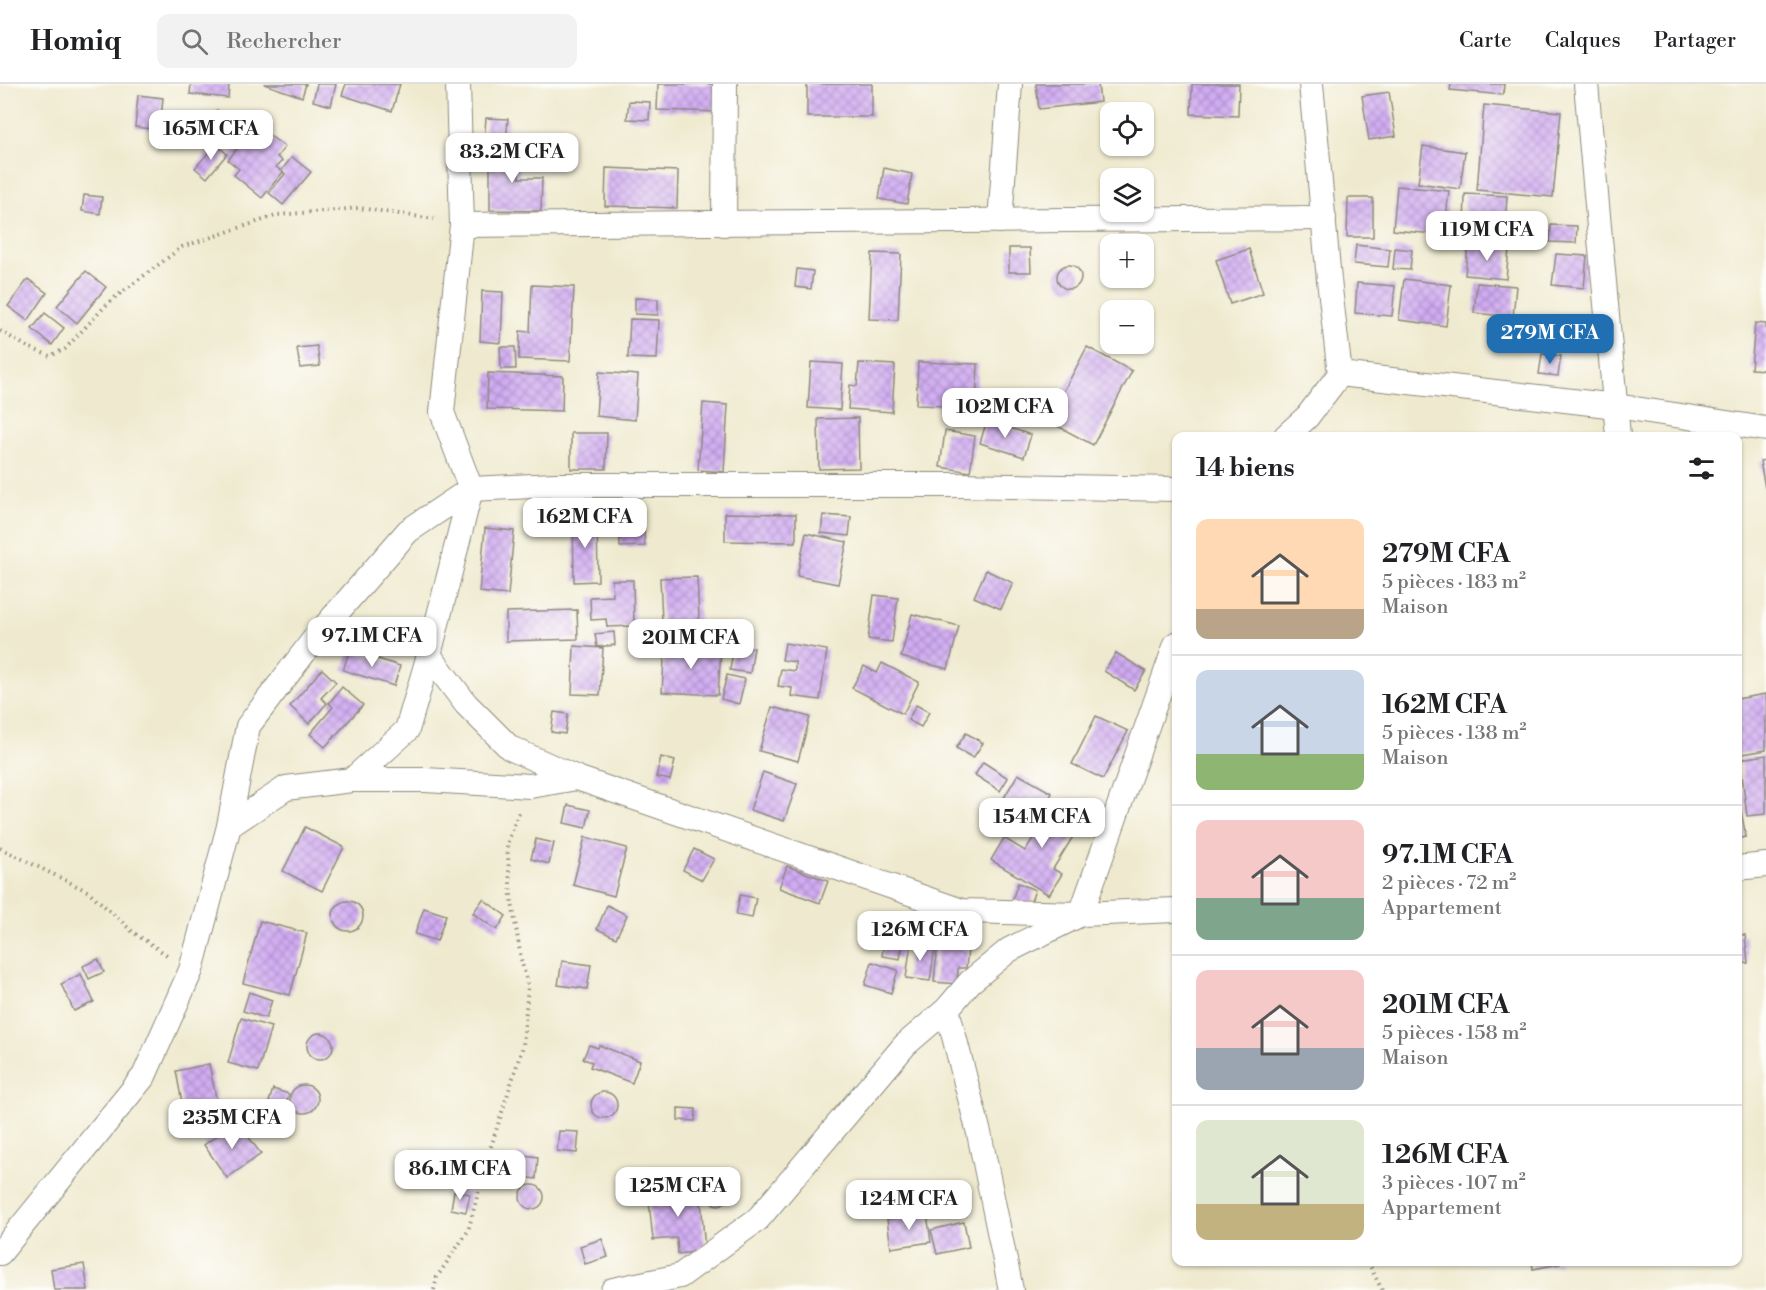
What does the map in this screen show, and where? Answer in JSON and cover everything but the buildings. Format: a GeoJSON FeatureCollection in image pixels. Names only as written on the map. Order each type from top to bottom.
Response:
{"type":"FeatureCollection","features":[{"type":"Feature","properties":{"kind":"street"},"geometry":{"type":"LineString","coordinates":[[352,780],[407,730],[429,655],[471,489],[442,412],[462,225],[458,84]]}},
{"type":"Feature","properties":{"kind":"street"},"geometry":{"type":"LineString","coordinates":[[724,224],[725,84]]}},
{"type":"Feature","properties":{"kind":"street"},"geometry":{"type":"LineString","coordinates":[[1000,221],[1010,84]]}},
{"type":"Feature","properties":{"kind":"street"},"geometry":{"type":"LineString","coordinates":[[1291,432],[1307,417],[1340,374],[1311,84]]}},
{"type":"Feature","properties":{"kind":"street"},"geometry":{"type":"LineString","coordinates":[[1586,84],[1618,432]]}},
{"type":"Feature","properties":{"kind":"street"},"geometry":{"type":"LineString","coordinates":[[462,225],[1324,218]]}},
{"type":"Feature","properties":{"kind":"street"},"geometry":{"type":"LineString","coordinates":[[1340,374],[1616,406],[1766,429]]}},
{"type":"Feature","properties":{"kind":"street"},"geometry":{"type":"LineString","coordinates":[[0,1253],[144,1076],[191,970],[229,826],[248,726],[315,638],[408,531],[471,489],[555,485],[957,485],[1172,489]]}},
{"type":"Feature","properties":{"kind":"street"},"geometry":{"type":"LineString","coordinates":[[429,655],[466,704],[510,748],[577,778],[962,911],[1081,914],[1172,910]]}},
{"type":"Feature","properties":{"kind":"street"},"geometry":{"type":"LineString","coordinates":[[613,1290],[680,1276],[758,1219],[905,1045],[947,1009],[970,982],[1009,950],[1081,914],[1172,655]]}},
{"type":"Feature","properties":{"kind":"street"},"geometry":{"type":"LineString","coordinates":[[229,826],[286,788],[352,780],[425,780],[530,786],[577,778]]}},
{"type":"Feature","properties":{"kind":"street"},"geometry":{"type":"LineString","coordinates":[[1742,867],[1766,865]]}},
{"type":"Feature","properties":{"kind":"street"},"geometry":{"type":"LineString","coordinates":[[947,1009],[979,1133],[1011,1290]]}},
{"type":"Feature","properties":{"kind":"path"},"geometry":{"type":"LineString","coordinates":[[0,331],[50,356],[65,349],[109,302],[182,247],[278,215],[359,208],[462,225]]}},
{"type":"Feature","properties":{"kind":"path"},"geometry":{"type":"LineString","coordinates":[[434,1290],[437,1277],[468,1231],[488,1156],[523,1046],[528,986],[521,959],[511,896],[507,844],[530,786]]}},
{"type":"Feature","properties":{"kind":"path"},"geometry":{"type":"LineString","coordinates":[[0,848],[89,892],[134,933],[191,970]]}},
{"type":"Feature","properties":{"kind":"path"},"geometry":{"type":"LineString","coordinates":[[1370,1266],[1382,1290]]}}]}
